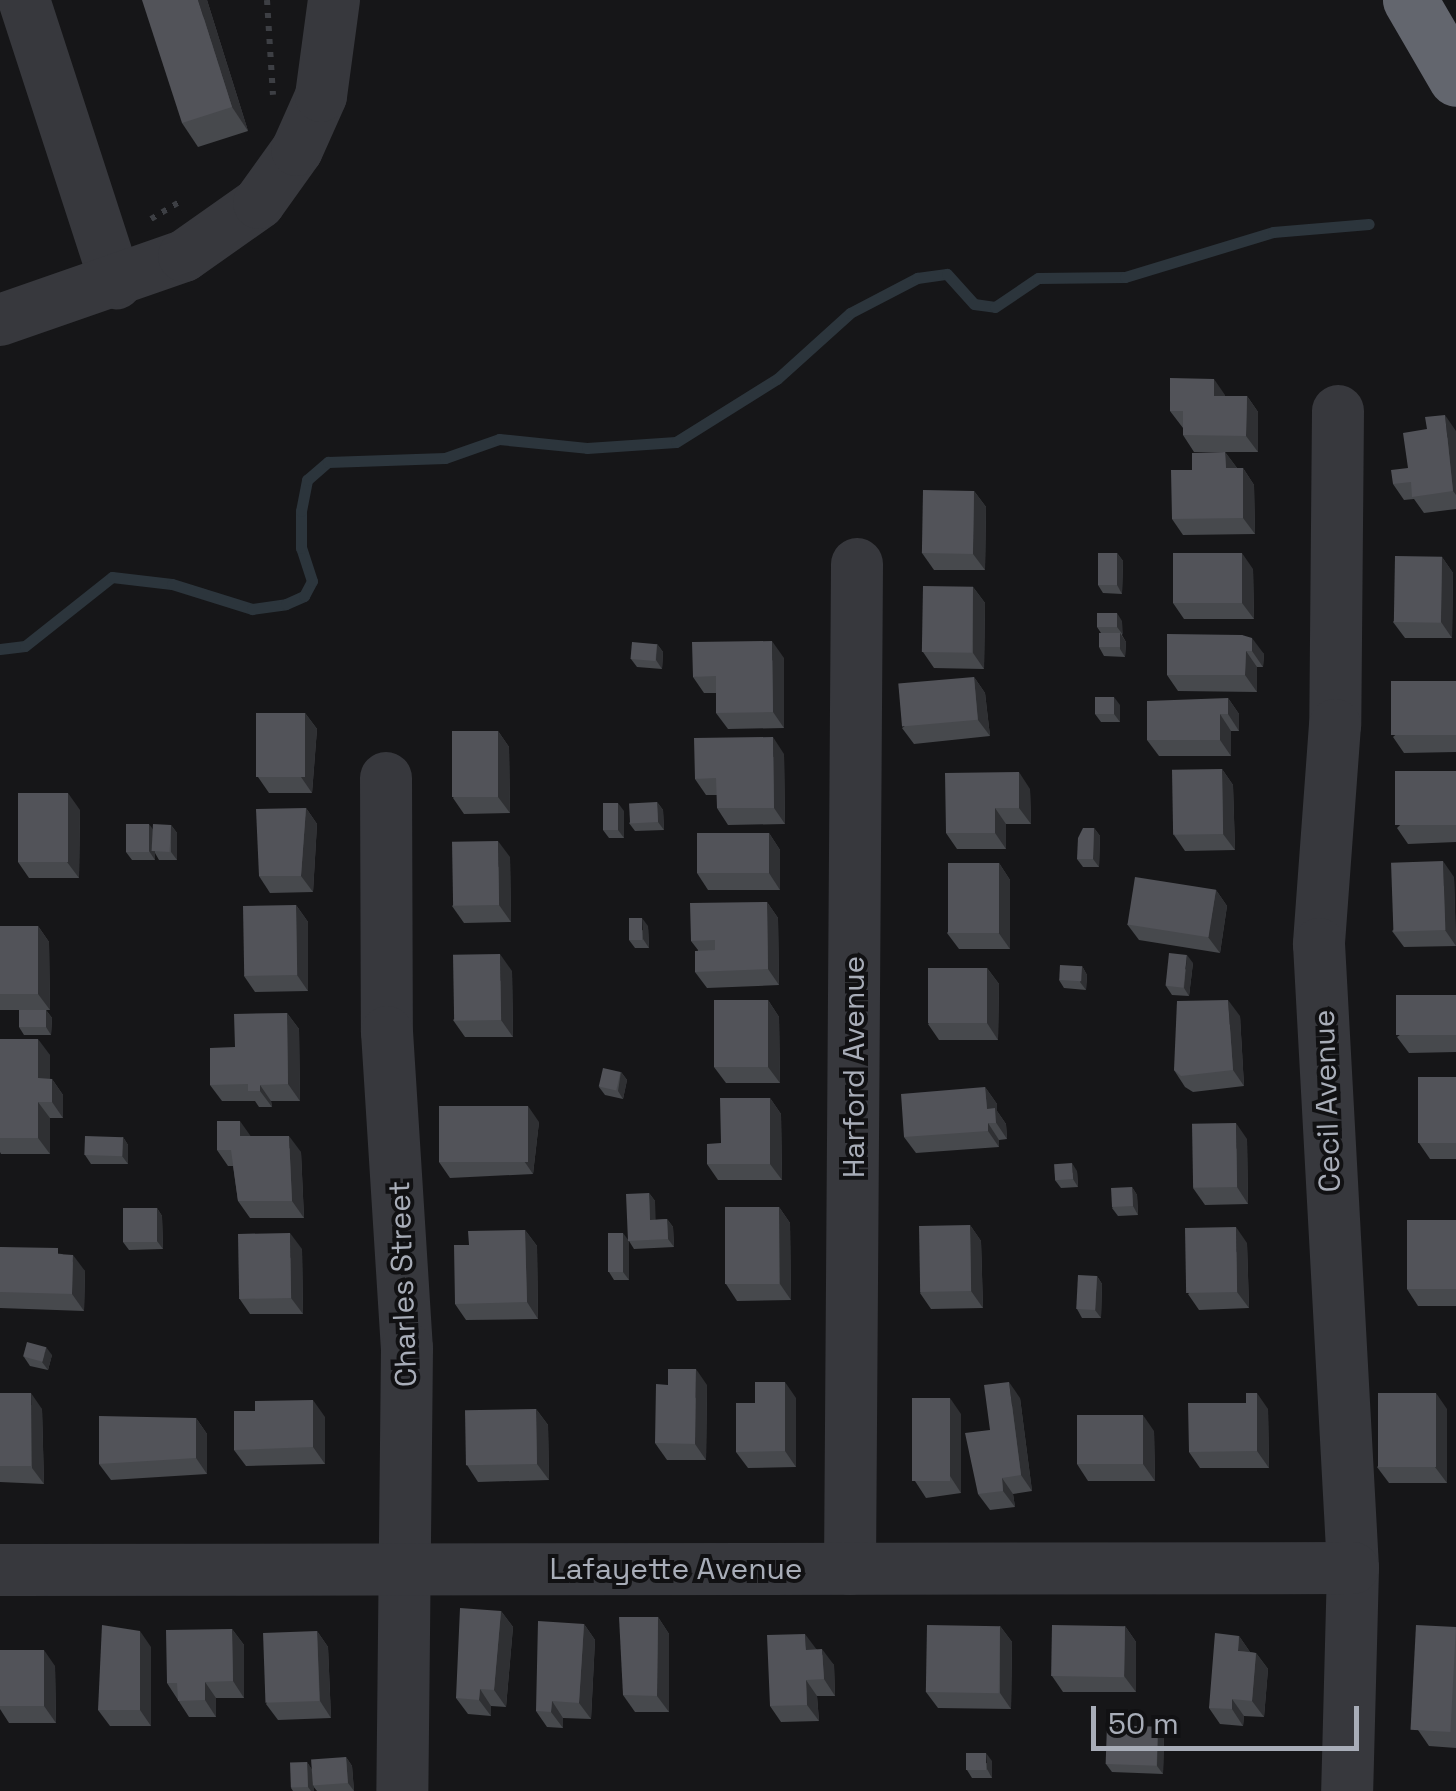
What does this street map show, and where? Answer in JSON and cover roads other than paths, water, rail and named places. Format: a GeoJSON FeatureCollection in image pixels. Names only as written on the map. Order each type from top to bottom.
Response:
{"type":"FeatureCollection","features":[{"type":"Feature","properties":{"kind":"highway"},"geometry":{"type":"LineString","coordinates":[[1410,0],[1456,79]]}},
{"type":"Feature","properties":{"kind":"street"},"geometry":{"type":"LineString","coordinates":[[24,0],[116,282]]}},
{"type":"Feature","properties":{"kind":"street"},"geometry":{"type":"LineString","coordinates":[[0,320],[116,282],[209,243],[259,203],[280,176],[322,96],[334,0]]}},
{"type":"Feature","properties":{"kind":"street","name":"Cecil Avenue"},"geometry":{"type":"LineString","coordinates":[[1338,411],[1335,725],[1320,944],[1353,1568],[1347,1791]]}},
{"type":"Feature","properties":{"kind":"street","name":"Harford Avenue"},"geometry":{"type":"LineString","coordinates":[[850,1569],[857,564]]}},
{"type":"Feature","properties":{"kind":"street","name":"Charles Street"},"geometry":{"type":"LineString","coordinates":[[386,778],[387,1032],[408,1348],[402,1791]]}},
{"type":"Feature","properties":{"kind":"street","name":"Lafayette Avenue"},"geometry":{"type":"LineString","coordinates":[[0,1570],[1353,1568]]}},
{"type":"Feature","properties":{"kind":"waterway"},"geometry":{"type":"LineString","coordinates":[[0,649],[25,646],[112,577],[172,584],[252,609],[286,604],[304,596],[312,581],[301,548],[301,511],[307,480],[328,462],[445,458],[499,439],[587,448],[676,442],[777,379],[850,313],[917,278],[947,274],[974,304],[995,307],[1038,278],[1125,277],[1273,232],[1369,224]]}}]}
